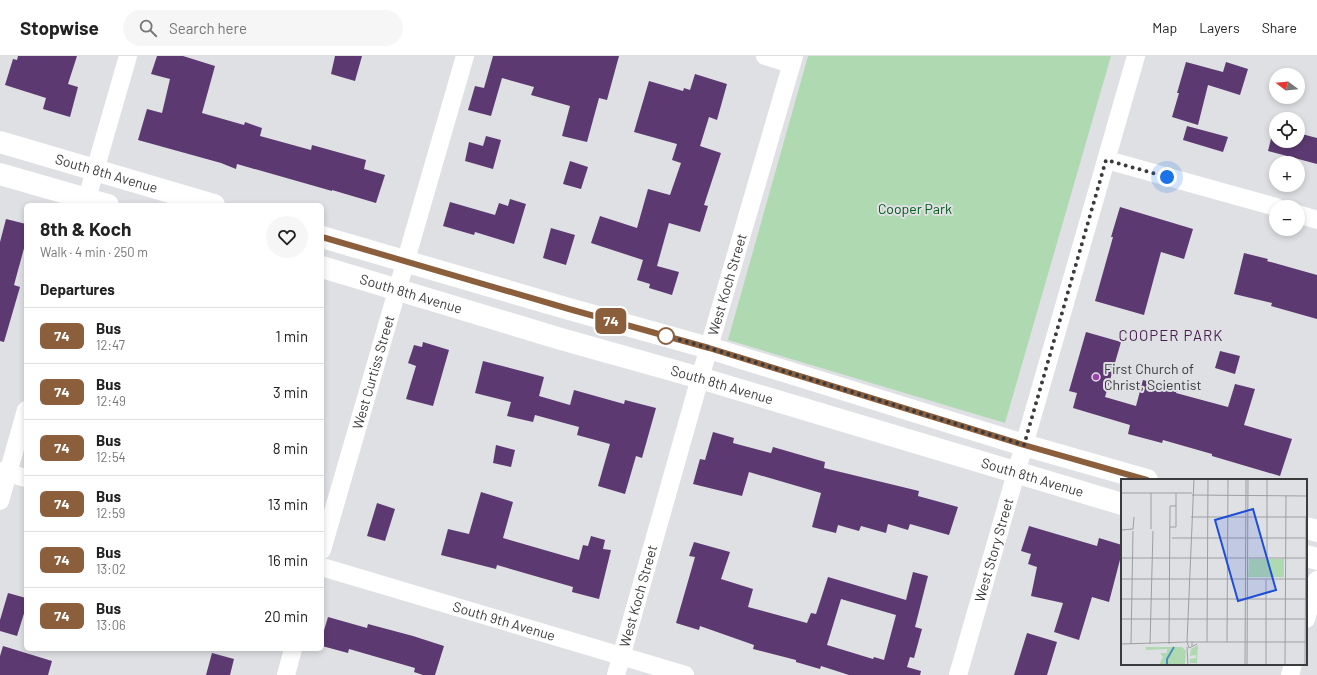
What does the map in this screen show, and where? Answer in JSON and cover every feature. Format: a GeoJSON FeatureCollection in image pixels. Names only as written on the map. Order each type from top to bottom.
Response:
{"type":"FeatureCollection","features":[{"type":"Feature","properties":{"kind":"street"},"geometry":{"type":"LineString","coordinates":[[0,174],[86,202],[128,56]]}},
{"type":"Feature","properties":{"kind":"street","name":"West Curtiss Street"},"geometry":{"type":"LineString","coordinates":[[324,543],[465,56]]}},
{"type":"Feature","properties":{"kind":"street"},"geometry":{"type":"LineString","coordinates":[[765,56],[792,60]]}},
{"type":"Feature","properties":{"kind":"street","name":"West Story Street"},"geometry":{"type":"LineString","coordinates":[[958,675],[1136,56]]}},
{"type":"Feature","properties":{"kind":"street","name":"West Koch Street"},"geometry":{"type":"LineString","coordinates":[[616,675],[792,60]]}},
{"type":"Feature","properties":{"kind":"street","name":"South 8th Avenue"},"geometry":{"type":"LineString","coordinates":[[0,142],[207,203]]}},
{"type":"Feature","properties":{"kind":"street"},"geometry":{"type":"LineString","coordinates":[[1106,160],[1269,205]]}},
{"type":"Feature","properties":{"kind":"street"},"geometry":{"type":"LineString","coordinates":[[1305,216],[1317,220]]}},
{"type":"Feature","properties":{"kind":"street","name":"South 8th Avenue"},"geometry":{"type":"LineString","coordinates":[[324,238],[709,348],[1024,445],[1143,479]]}},
{"type":"Feature","properties":{"kind":"street","name":"South 8th Avenue"},"geometry":{"type":"LineString","coordinates":[[324,268],[1121,504]]}},
{"type":"Feature","properties":{"kind":"street"},"geometry":{"type":"LineString","coordinates":[[0,501],[4,472],[24,416]]}},
{"type":"Feature","properties":{"kind":"street"},"geometry":{"type":"LineString","coordinates":[[4,472],[24,477]]}},
{"type":"Feature","properties":{"kind":"street"},"geometry":{"type":"LineString","coordinates":[[1307,528],[1317,531]]}},
{"type":"Feature","properties":{"kind":"street"},"geometry":{"type":"LineString","coordinates":[[1307,556],[1317,560]]}},
{"type":"Feature","properties":{"kind":"street","name":"South 9th Avenue"},"geometry":{"type":"LineString","coordinates":[[324,568],[685,675]]}},
{"type":"Feature","properties":{"kind":"street"},"geometry":{"type":"LineString","coordinates":[[1307,615],[1317,580]]}},
{"type":"Feature","properties":{"kind":"street"},"geometry":{"type":"LineString","coordinates":[[286,675],[292,651]]}},
{"type":"Feature","properties":{"kind":"street"},"geometry":{"type":"LineString","coordinates":[[1290,675],[1293,665]]}},
{"type":"Feature","properties":{"kind":"green space","name":"Cooper Park"},"geometry":{"type":"Polygon","coordinates":[[[808,56],[1111,56],[1005,423],[728,340],[808,56]]]}},
{"type":"Feature","properties":{"kind":"building"},"geometry":{"type":"Polygon","coordinates":[[[18,56],[77,56],[68,84],[78,87],[70,117],[43,109],[46,98],[5,85],[13,59],[17,60],[18,56]]]}},
{"type":"Feature","properties":{"kind":"building"},"geometry":{"type":"Polygon","coordinates":[[[157,56],[183,56],[215,66],[202,113],[244,125],[245,122],[262,128],[260,136],[311,150],[312,145],[366,160],[364,169],[385,175],[376,203],[237,164],[236,169],[221,163],[138,140],[147,109],[162,113],[170,79],[151,74],[157,56]]]}},
{"type":"Feature","properties":{"kind":"building"},"geometry":{"type":"Polygon","coordinates":[[[335,56],[362,56],[355,81],[331,74],[335,56]]]}},
{"type":"Feature","properties":{"kind":"building"},"geometry":{"type":"Polygon","coordinates":[[[493,56],[619,56],[607,100],[599,98],[587,142],[562,136],[570,106],[531,95],[534,87],[502,78],[491,116],[468,110],[475,86],[484,88],[493,56]]]}},
{"type":"Feature","properties":{"kind":"building"},"geometry":{"type":"Polygon","coordinates":[[[1186,62],[1223,72],[1226,62],[1248,69],[1240,95],[1208,85],[1198,125],[1172,117],[1186,62]]]}},
{"type":"Feature","properties":{"kind":"building"},"geometry":{"type":"Polygon","coordinates":[[[695,74],[727,84],[717,120],[709,117],[700,146],[721,153],[704,205],[708,206],[700,232],[669,223],[657,266],[679,272],[672,295],[649,288],[650,284],[637,280],[643,260],[591,243],[600,216],[637,228],[648,189],[670,195],[681,163],[672,160],[677,144],[634,132],[649,81],[683,91],[684,88],[690,90],[695,74]]]}},
{"type":"Feature","properties":{"kind":"building"},"geometry":{"type":"Polygon","coordinates":[[[1187,126],[1228,137],[1223,152],[1183,140],[1187,126]]]}},
{"type":"Feature","properties":{"kind":"building"},"geometry":{"type":"Polygon","coordinates":[[[1305,135],[1317,138],[1317,164],[1305,161],[1305,156],[1287,156],[1268,151],[1269,147],[1305,148],[1305,135]]]}},
{"type":"Feature","properties":{"kind":"building"},"geometry":{"type":"Polygon","coordinates":[[[486,136],[501,140],[493,169],[465,161],[469,142],[483,146],[486,136]]]}},
{"type":"Feature","properties":{"kind":"building"},"geometry":{"type":"Polygon","coordinates":[[[570,161],[588,167],[581,189],[563,184],[570,161]]]}},
{"type":"Feature","properties":{"kind":"building"},"geometry":{"type":"Polygon","coordinates":[[[510,199],[526,204],[514,244],[475,232],[474,235],[443,226],[450,202],[495,215],[499,203],[508,206],[510,199]]]}},
{"type":"Feature","properties":{"kind":"building"},"geometry":{"type":"Polygon","coordinates":[[[1120,207],[1193,229],[1184,259],[1161,252],[1144,315],[1095,301],[1120,207]]]}},
{"type":"Feature","properties":{"kind":"building"},"geometry":{"type":"Polygon","coordinates":[[[6,219],[24,224],[24,248],[14,285],[20,287],[4,342],[0,341],[0,242],[6,219]]]}},
{"type":"Feature","properties":{"kind":"building"},"geometry":{"type":"Polygon","coordinates":[[[551,228],[575,235],[566,265],[543,258],[551,228]]]}},
{"type":"Feature","properties":{"kind":"building"},"geometry":{"type":"Polygon","coordinates":[[[1244,253],[1317,275],[1317,319],[1271,306],[1272,303],[1234,294],[1244,253]]]}},
{"type":"Feature","properties":{"kind":"building"},"geometry":{"type":"Polygon","coordinates":[[[1086,332],[1121,342],[1105,397],[1136,406],[1143,380],[1177,389],[1176,393],[1228,407],[1235,384],[1255,389],[1244,425],[1292,439],[1280,476],[1163,440],[1162,443],[1128,434],[1130,425],[1073,408],[1077,393],[1069,391],[1086,332]]]}},
{"type":"Feature","properties":{"kind":"building"},"geometry":{"type":"Polygon","coordinates":[[[423,342],[449,350],[433,406],[406,399],[416,366],[408,363],[414,345],[422,347],[423,342]]]}},
{"type":"Feature","properties":{"kind":"building"},"geometry":{"type":"Polygon","coordinates":[[[1220,351],[1240,356],[1235,374],[1215,368],[1220,351]]]}},
{"type":"Feature","properties":{"kind":"building"},"geometry":{"type":"Polygon","coordinates":[[[483,361],[544,377],[539,396],[570,405],[574,390],[624,404],[625,400],[656,408],[642,458],[636,456],[625,494],[598,486],[610,444],[577,435],[579,427],[535,415],[533,422],[507,416],[511,402],[475,393],[483,361]]]}},
{"type":"Feature","properties":{"kind":"building"},"geometry":{"type":"Polygon","coordinates":[[[713,432],[734,438],[733,443],[771,453],[773,447],[825,462],[824,468],[919,491],[918,496],[958,507],[949,535],[910,524],[908,530],[888,524],[886,533],[861,526],[859,531],[838,525],[836,533],[812,527],[821,493],[749,472],[742,496],[693,484],[700,459],[705,460],[713,432]]]}},
{"type":"Feature","properties":{"kind":"building"},"geometry":{"type":"Polygon","coordinates":[[[496,445],[515,450],[511,467],[493,463],[496,445]]]}},
{"type":"Feature","properties":{"kind":"building"},"geometry":{"type":"Polygon","coordinates":[[[481,492],[513,502],[503,538],[579,560],[583,545],[588,546],[591,536],[605,540],[603,549],[611,550],[599,599],[572,592],[573,587],[497,565],[496,569],[441,555],[448,529],[469,534],[481,492]]]}},
{"type":"Feature","properties":{"kind":"building"},"geometry":{"type":"Polygon","coordinates":[[[377,503],[395,509],[385,541],[367,536],[377,503]]]}},
{"type":"Feature","properties":{"kind":"building"},"geometry":{"type":"Polygon","coordinates":[[[1029,526],[1097,546],[1099,538],[1121,545],[1121,556],[1109,602],[1092,597],[1079,640],[1054,632],[1063,603],[1031,596],[1037,567],[1028,564],[1031,554],[1021,551],[1029,526]]]}},
{"type":"Feature","properties":{"kind":"building"},"geometry":{"type":"Polygon","coordinates":[[[694,542],[730,552],[721,579],[753,589],[748,607],[807,623],[811,613],[816,614],[828,577],[906,600],[913,572],[928,576],[915,627],[922,629],[914,658],[910,657],[907,667],[921,671],[920,675],[849,675],[821,666],[820,669],[796,662],[796,660],[753,649],[754,645],[700,626],[699,630],[676,623],[695,557],[689,556],[694,542]],[[841,599],[827,645],[873,659],[874,657],[884,660],[896,615],[841,599]]]}},
{"type":"Feature","properties":{"kind":"building"},"geometry":{"type":"Polygon","coordinates":[[[8,593],[24,597],[24,613],[17,636],[0,631],[0,620],[8,593]]]}},
{"type":"Feature","properties":{"kind":"building"},"geometry":{"type":"Polygon","coordinates":[[[328,617],[367,628],[368,624],[444,646],[435,675],[423,675],[414,672],[415,668],[349,649],[348,653],[324,647],[324,630],[328,617]]]}},
{"type":"Feature","properties":{"kind":"building"},"geometry":{"type":"Polygon","coordinates":[[[1027,633],[1057,642],[1047,675],[1014,675],[1027,633]]]}},
{"type":"Feature","properties":{"kind":"building"},"geometry":{"type":"Polygon","coordinates":[[[3,646],[52,661],[48,675],[0,675],[0,656],[3,646]]]}},
{"type":"Feature","properties":{"kind":"building"},"geometry":{"type":"Polygon","coordinates":[[[212,653],[234,659],[230,675],[206,675],[212,653]]]}},
{"type":"Feature","properties":{"kind":"bus line","name":"74"},"geometry":{"type":"LineString","coordinates":[[324,238],[709,348],[1024,445],[1143,479]]}},
{"type":"Feature","properties":{"kind":"place","name":"First Church of Christ, Scientist"},"geometry":{"type":"Point","coordinates":[1096,377]}},
{"type":"Feature","properties":{"kind":"district","name":"COOPER PARK"},"geometry":{"type":"Point","coordinates":[1171,336]}},
{"type":"Feature","properties":{"kind":"route"},"geometry":{"type":"LineString","coordinates":[[666,336],[1024,445],[1106,160],[1167,177]]}}]}
